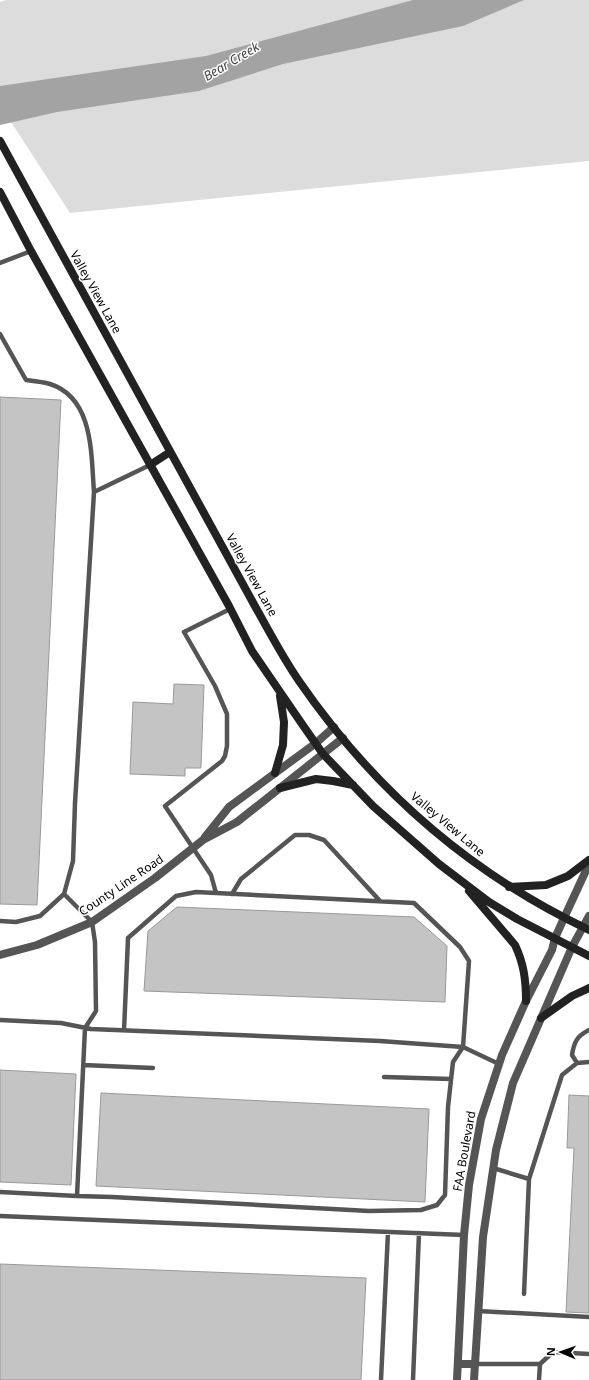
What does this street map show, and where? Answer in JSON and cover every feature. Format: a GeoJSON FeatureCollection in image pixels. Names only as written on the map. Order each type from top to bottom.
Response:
{"type":"FeatureCollection","features":[{"type":"Feature","properties":{"kind":"main road","name":"Valley View Lane"},"geometry":{"type":"LineString","coordinates":[[0,141],[170,452],[298,680],[334,727],[379,779],[427,826],[509,887],[586,929]]}},
{"type":"Feature","properties":{"kind":"main road"},"geometry":{"type":"LineString","coordinates":[[0,192],[31,251],[252,651],[323,754],[393,825],[461,881],[489,902],[517,919],[589,956]]}},
{"type":"Feature","properties":{"kind":"main road"},"geometry":{"type":"LineString","coordinates":[[150,465],[170,452]]}},
{"type":"Feature","properties":{"kind":"main road"},"geometry":{"type":"LineString","coordinates":[[275,773],[283,745],[284,722],[280,693]]}},
{"type":"Feature","properties":{"kind":"main road"},"geometry":{"type":"LineString","coordinates":[[280,788],[316,779],[353,785]]}},
{"type":"Feature","properties":{"kind":"main road"},"geometry":{"type":"LineString","coordinates":[[509,887],[546,885],[568,876],[589,860]]}},
{"type":"Feature","properties":{"kind":"main road"},"geometry":{"type":"LineString","coordinates":[[461,881],[516,945],[524,970],[526,1001]]}},
{"type":"Feature","properties":{"kind":"main road"},"geometry":{"type":"LineString","coordinates":[[541,1018],[572,996],[589,988]]}},
{"type":"Feature","properties":{"kind":"street","name":"County Line Road"},"geometry":{"type":"LineString","coordinates":[[204,840],[229,807],[316,743],[334,727]]}},
{"type":"Feature","properties":{"kind":"street","name":"County Line Road"},"geometry":{"type":"LineString","coordinates":[[0,955],[37,944],[92,922],[155,878],[204,840],[237,822],[343,738]]}},
{"type":"Feature","properties":{"kind":"street","name":"FAA Boulevard"},"geometry":{"type":"LineString","coordinates":[[457,1380],[464,1235],[469,1185],[481,1119],[499,1064],[526,1001],[552,950],[555,938],[589,864]]}},
{"type":"Feature","properties":{"kind":"street"},"geometry":{"type":"LineString","coordinates":[[474,1380],[483,1237],[496,1150],[512,1083],[572,947],[586,929],[589,916]]}},
{"type":"Feature","properties":{"kind":"street"},"geometry":{"type":"LineString","coordinates":[[458,1364],[475,1364]]}},
{"type":"Feature","properties":{"kind":"lane"},"geometry":{"type":"LineString","coordinates":[[0,263],[31,251]]}},
{"type":"Feature","properties":{"kind":"lane"},"geometry":{"type":"LineString","coordinates":[[0,334],[26,380],[51,384],[71,396],[81,411],[89,437],[94,492],[75,795],[73,861],[64,894],[40,916],[16,922],[0,921]]}},
{"type":"Feature","properties":{"kind":"lane"},"geometry":{"type":"LineString","coordinates":[[94,492],[150,465]]}},
{"type":"Feature","properties":{"kind":"lane"},"geometry":{"type":"LineString","coordinates":[[216,893],[211,875],[164,806],[222,761],[225,756],[228,731],[227,714],[215,686],[184,632],[230,609]]}},
{"type":"Feature","properties":{"kind":"lane"},"geometry":{"type":"LineString","coordinates":[[232,894],[241,878],[295,835],[309,835],[324,840],[380,901]]}},
{"type":"Feature","properties":{"kind":"lane"},"geometry":{"type":"LineString","coordinates":[[0,1192],[368,1211],[421,1210],[437,1205],[445,1195],[448,1107],[453,1062],[463,1047],[469,961],[460,947],[414,903],[196,892],[176,896],[128,938],[124,1031]]}},
{"type":"Feature","properties":{"kind":"lane"},"geometry":{"type":"LineString","coordinates":[[64,894],[92,922],[95,942],[96,1011],[85,1028],[77,1196]]}},
{"type":"Feature","properties":{"kind":"lane"},"geometry":{"type":"LineString","coordinates":[[0,1020],[61,1022],[85,1028],[124,1031],[380,1041],[463,1047],[499,1064]]}},
{"type":"Feature","properties":{"kind":"lane"},"geometry":{"type":"LineString","coordinates":[[577,1063],[572,1055],[573,1048],[578,1037],[589,1030]]}},
{"type":"Feature","properties":{"kind":"lane"},"geometry":{"type":"LineString","coordinates":[[524,1294],[529,1179],[562,1075],[577,1063],[589,1062]]}},
{"type":"Feature","properties":{"kind":"lane"},"geometry":{"type":"LineString","coordinates":[[84,1065],[153,1068]]}},
{"type":"Feature","properties":{"kind":"lane"},"geometry":{"type":"LineString","coordinates":[[384,1077],[451,1079]]}},
{"type":"Feature","properties":{"kind":"lane"},"geometry":{"type":"LineString","coordinates":[[493,1168],[529,1179]]}},
{"type":"Feature","properties":{"kind":"lane"},"geometry":{"type":"LineString","coordinates":[[0,1216],[464,1235]]}},
{"type":"Feature","properties":{"kind":"lane"},"geometry":{"type":"LineString","coordinates":[[381,1380],[388,1232]]}},
{"type":"Feature","properties":{"kind":"lane"},"geometry":{"type":"LineString","coordinates":[[413,1380],[419,1233]]}},
{"type":"Feature","properties":{"kind":"lane"},"geometry":{"type":"LineString","coordinates":[[478,1311],[589,1317]]}},
{"type":"Feature","properties":{"kind":"lane"},"geometry":{"type":"LineString","coordinates":[[475,1364],[540,1364],[553,1352],[589,1354]]}},
{"type":"Feature","properties":{"kind":"lane"},"geometry":{"type":"LineString","coordinates":[[539,1380],[540,1364]]}},
{"type":"Feature","properties":{"kind":"shaded area"},"geometry":{"type":"Polygon","coordinates":[[[6,0],[589,0],[589,161],[70,213],[0,105],[0,2],[6,0]]]}},
{"type":"Feature","properties":{"kind":"water","name":"Bear Creek"},"geometry":{"type":"Polygon","coordinates":[[[413,0],[524,0],[463,26],[283,64],[199,91],[57,112],[0,125],[0,86],[206,56],[413,0]]]}},
{"type":"Feature","properties":{"kind":"building"},"geometry":{"type":"Polygon","coordinates":[[[0,397],[61,400],[37,905],[0,904],[0,397]]]}},
{"type":"Feature","properties":{"kind":"building"},"geometry":{"type":"Polygon","coordinates":[[[174,684],[204,685],[201,768],[185,768],[185,776],[130,774],[133,702],[173,704],[174,684]]]}},
{"type":"Feature","properties":{"kind":"building"},"geometry":{"type":"Polygon","coordinates":[[[177,907],[414,917],[447,946],[445,1002],[144,991],[148,931],[177,907]]]}},
{"type":"Feature","properties":{"kind":"building"},"geometry":{"type":"Polygon","coordinates":[[[0,1070],[76,1074],[71,1185],[0,1182],[0,1070]]]}},
{"type":"Feature","properties":{"kind":"building"},"geometry":{"type":"Polygon","coordinates":[[[101,1093],[429,1109],[425,1202],[96,1186],[101,1093]]]}},
{"type":"Feature","properties":{"kind":"building"},"geometry":{"type":"Polygon","coordinates":[[[569,1095],[589,1096],[589,1313],[566,1312],[574,1148],[567,1148],[569,1095]]]}},
{"type":"Feature","properties":{"kind":"building"},"geometry":{"type":"Polygon","coordinates":[[[0,1264],[366,1278],[361,1380],[0,1380],[0,1264]]]}}]}
